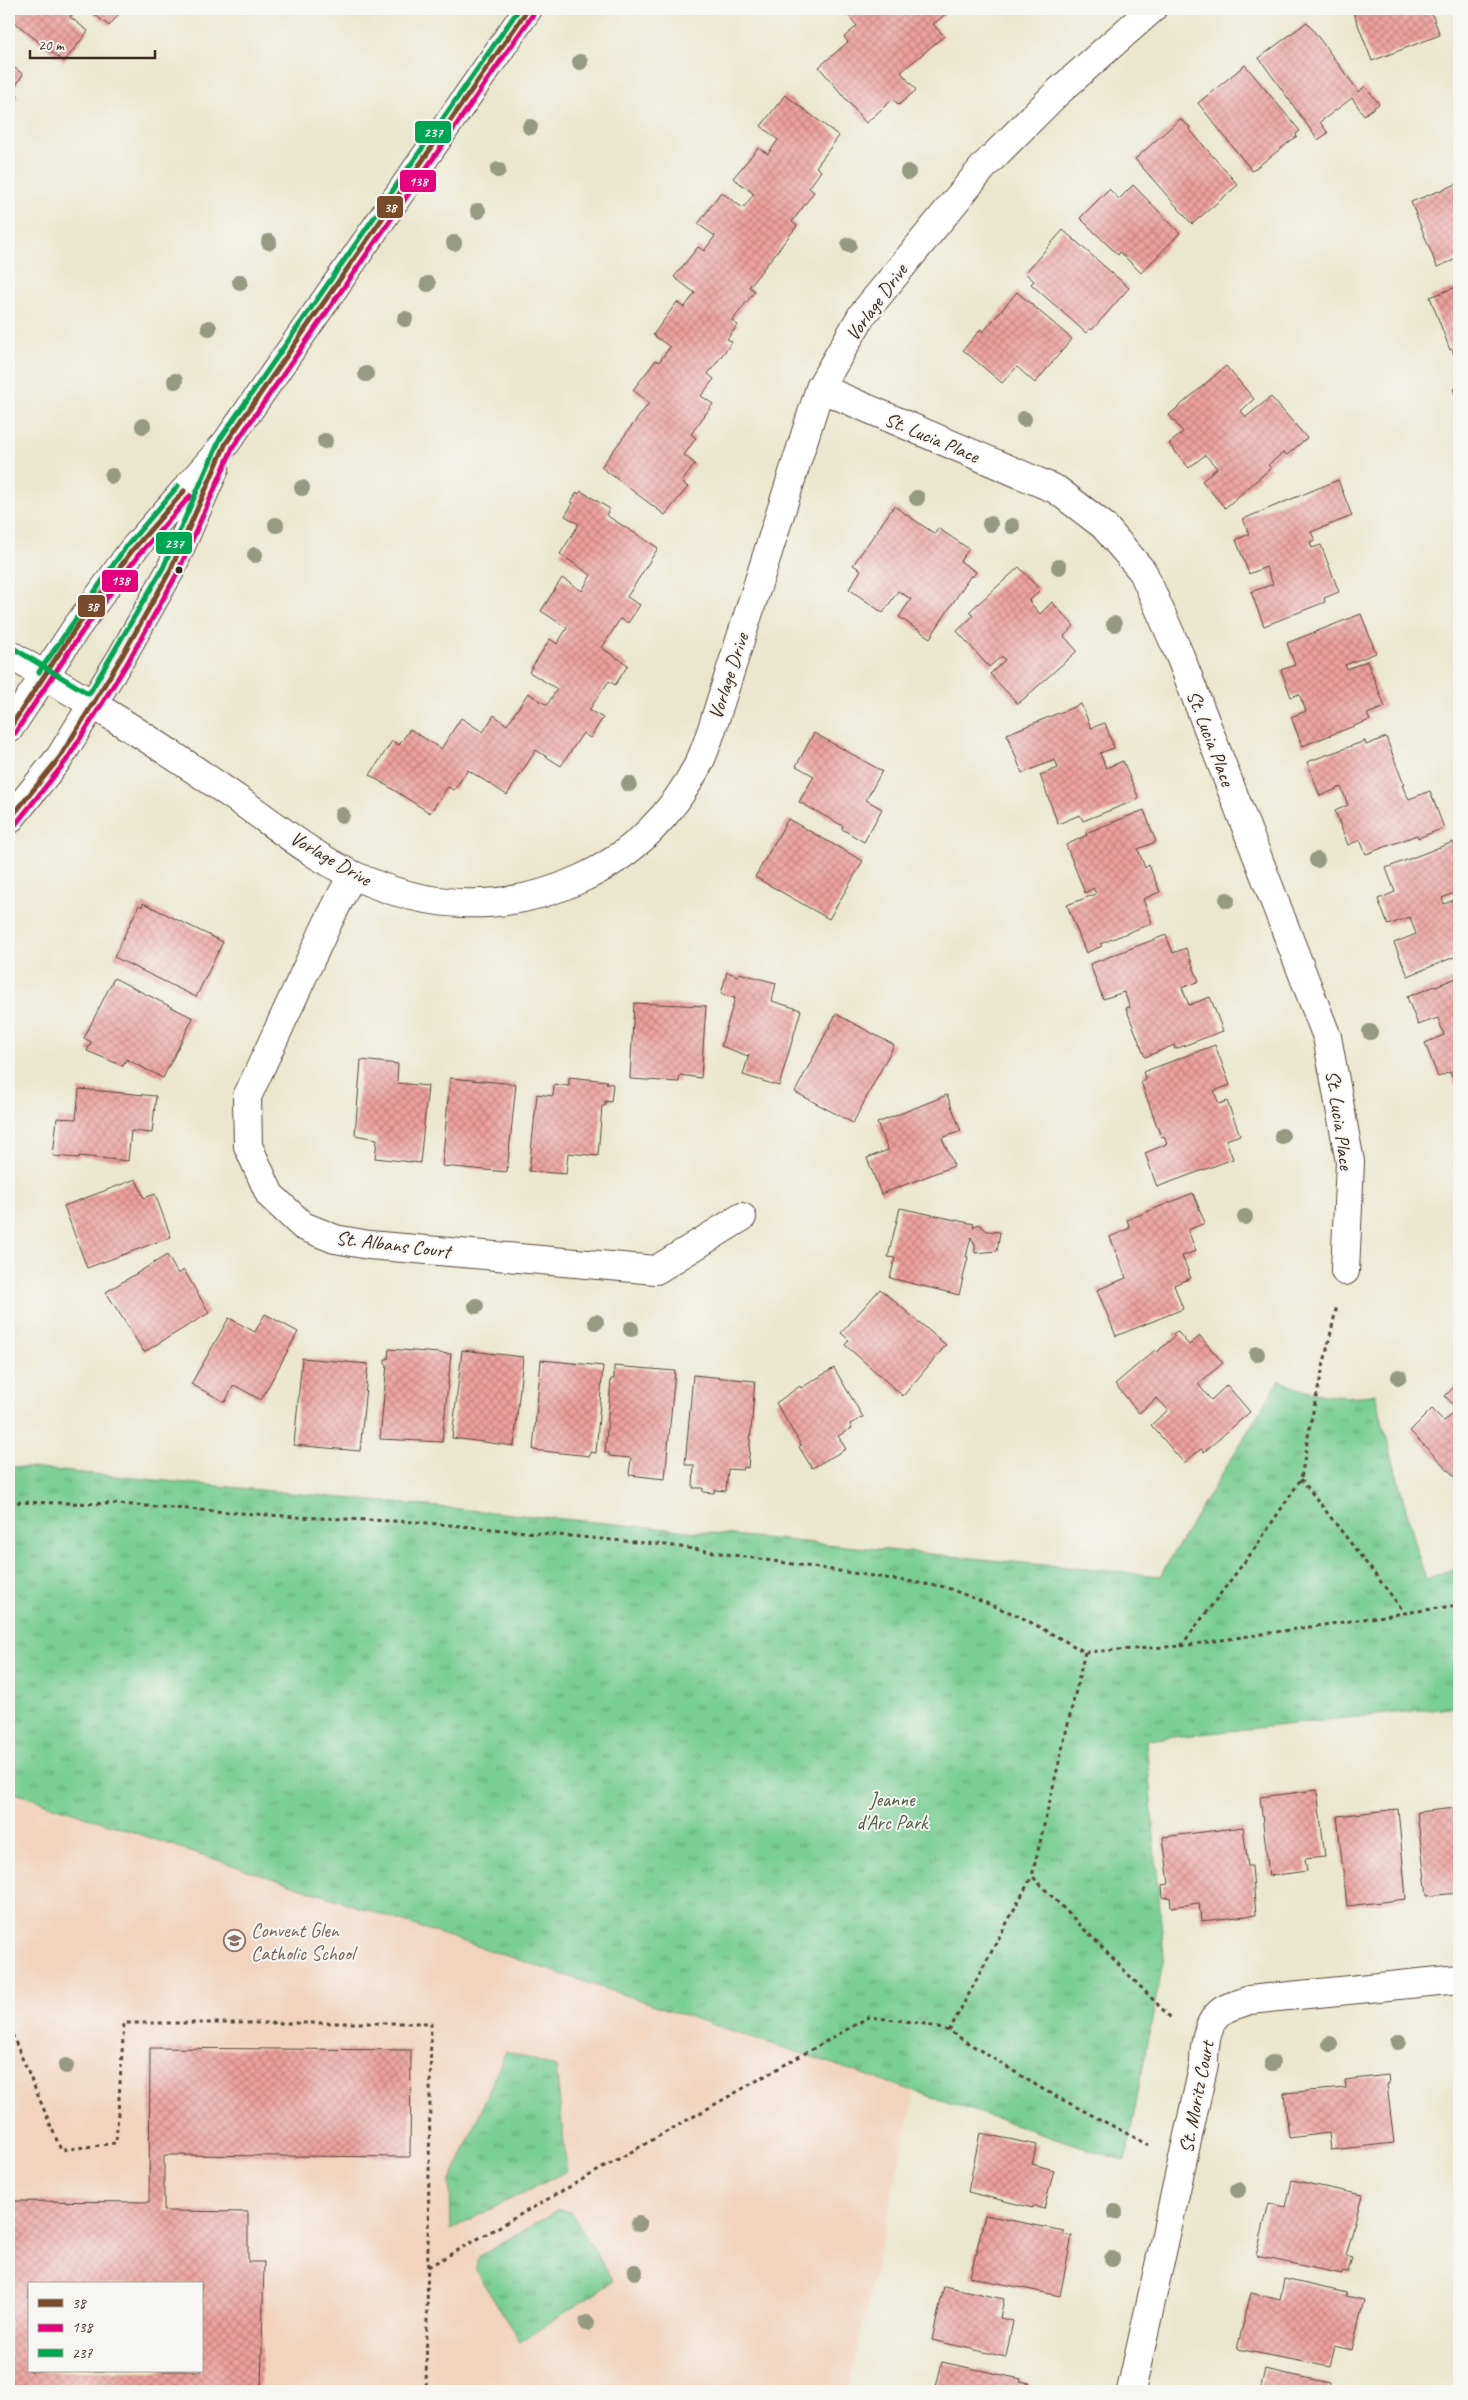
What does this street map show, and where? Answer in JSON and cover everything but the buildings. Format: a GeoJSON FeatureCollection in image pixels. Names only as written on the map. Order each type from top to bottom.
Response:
{"type":"FeatureCollection","features":[{"type":"Feature","properties":{"kind":"street"},"geometry":{"type":"LineString","coordinates":[[9,730],[130,552],[226,443],[528,9]]}},
{"type":"Feature","properties":{"kind":"street","name":"Vorlage Drive"},"geometry":{"type":"LineString","coordinates":[[9,654],[149,738],[320,856],[352,875],[410,897],[458,904],[506,902],[556,890],[601,870],[640,841],[672,807],[699,762],[716,716],[820,388],[862,315],[984,165],[1057,93],[1152,9]]}},
{"type":"Feature","properties":{"kind":"street","name":"St. Lucia Place"},"geometry":{"type":"LineString","coordinates":[[820,388],[1057,490],[1104,526],[1143,572],[1180,656],[1327,1037],[1350,1162],[1345,1271]]}},
{"type":"Feature","properties":{"kind":"street"},"geometry":{"type":"LineString","coordinates":[[9,820],[60,757],[170,571],[226,443]]}},
{"type":"Feature","properties":{"kind":"street","name":"St. Albans Court"},"geometry":{"type":"LineString","coordinates":[[352,875],[325,928],[247,1097],[248,1146],[270,1195],[303,1226],[335,1239],[369,1245],[656,1270],[742,1217]]}},
{"type":"Feature","properties":{"kind":"street","name":"St. Moritz Court"},"geometry":{"type":"LineString","coordinates":[[1131,2391],[1204,2064],[1204,2043],[1212,2023],[1224,2009],[1249,2000],[1459,1979]]}},
{"type":"Feature","properties":{"kind":"path"},"geometry":{"type":"LineString","coordinates":[[1181,1646],[1255,1548],[1301,1479],[1310,1425],[1345,1271]]}},
{"type":"Feature","properties":{"kind":"path"},"geometry":{"type":"LineString","coordinates":[[1301,1479],[1405,1613]]}},
{"type":"Feature","properties":{"kind":"path"},"geometry":{"type":"LineString","coordinates":[[9,1502],[119,1504],[297,1517],[417,1522],[667,1545],[945,1587],[1019,1616],[1085,1652],[1181,1646],[1459,1604]]}},
{"type":"Feature","properties":{"kind":"path"},"geometry":{"type":"LineString","coordinates":[[949,2031],[1032,1876],[1085,1652]]}},
{"type":"Feature","properties":{"kind":"path"},"geometry":{"type":"LineString","coordinates":[[1032,1876],[1171,2019],[1204,2043]]}},
{"type":"Feature","properties":{"kind":"path"},"geometry":{"type":"LineString","coordinates":[[427,2267],[869,2017],[921,2023],[949,2031],[1044,2090],[1182,2163]]}},
{"type":"Feature","properties":{"kind":"path"},"geometry":{"type":"LineString","coordinates":[[9,2027],[61,2150],[116,2144],[124,2024],[431,2024],[426,2391]]}},
{"type":"Feature","properties":{"kind":"shaded area","name":"Convent Glen Catholic School"},"geometry":{"type":"Polygon","coordinates":[[[9,1791],[915,2091],[848,2391],[9,2391],[9,1791]]]}},
{"type":"Feature","properties":{"kind":"green space","name":"Jeanne d'Arc Park"},"geometry":{"type":"Polygon","coordinates":[[[1279,1380],[1303,1390],[1326,1395],[1350,1397],[1375,1394],[1425,1579],[1459,1567],[1459,1706],[1146,1740],[1164,1957],[1125,2161],[9,1791],[9,1466],[1160,1576],[1279,1380]]]}},
{"type":"Feature","properties":{"kind":"green space"},"geometry":{"type":"Polygon","coordinates":[[[506,2051],[556,2067],[567,2171],[451,2229],[450,2183],[506,2051]]]}},
{"type":"Feature","properties":{"kind":"green space"},"geometry":{"type":"Polygon","coordinates":[[[558,2210],[571,2212],[613,2281],[520,2342],[475,2270],[480,2256],[558,2210]]]}},
{"type":"Feature","properties":{"kind":"transit line","name":"237"},"geometry":{"type":"LineString","coordinates":[[13,648],[89,694],[163,568],[220,439],[519,9]]}},
{"type":"Feature","properties":{"kind":"transit line","name":"38"},"geometry":{"type":"LineString","coordinates":[[9,820],[60,757],[121,658],[170,571],[226,443],[528,9]]}},
{"type":"Feature","properties":{"kind":"transit line","name":"138"},"geometry":{"type":"LineString","coordinates":[[15,825],[66,761],[128,662],[177,574],[233,447],[534,13]]}},
{"type":"Feature","properties":{"kind":"transit line","name":"237"},"geometry":{"type":"LineString","coordinates":[[39,672],[125,548],[178,486]]}},
{"type":"Feature","properties":{"kind":"transit line","name":"38"},"geometry":{"type":"LineString","coordinates":[[9,729],[76,628],[131,552],[184,491]]}},
{"type":"Feature","properties":{"kind":"transit line","name":"138"},"geometry":{"type":"LineString","coordinates":[[15,733],[82,632],[137,557],[190,496]]}},
{"type":"Feature","properties":{"kind":"place","name":"Convent Glen Catholic School"},"geometry":{"type":"Point","coordinates":[235,1941]}}]}
